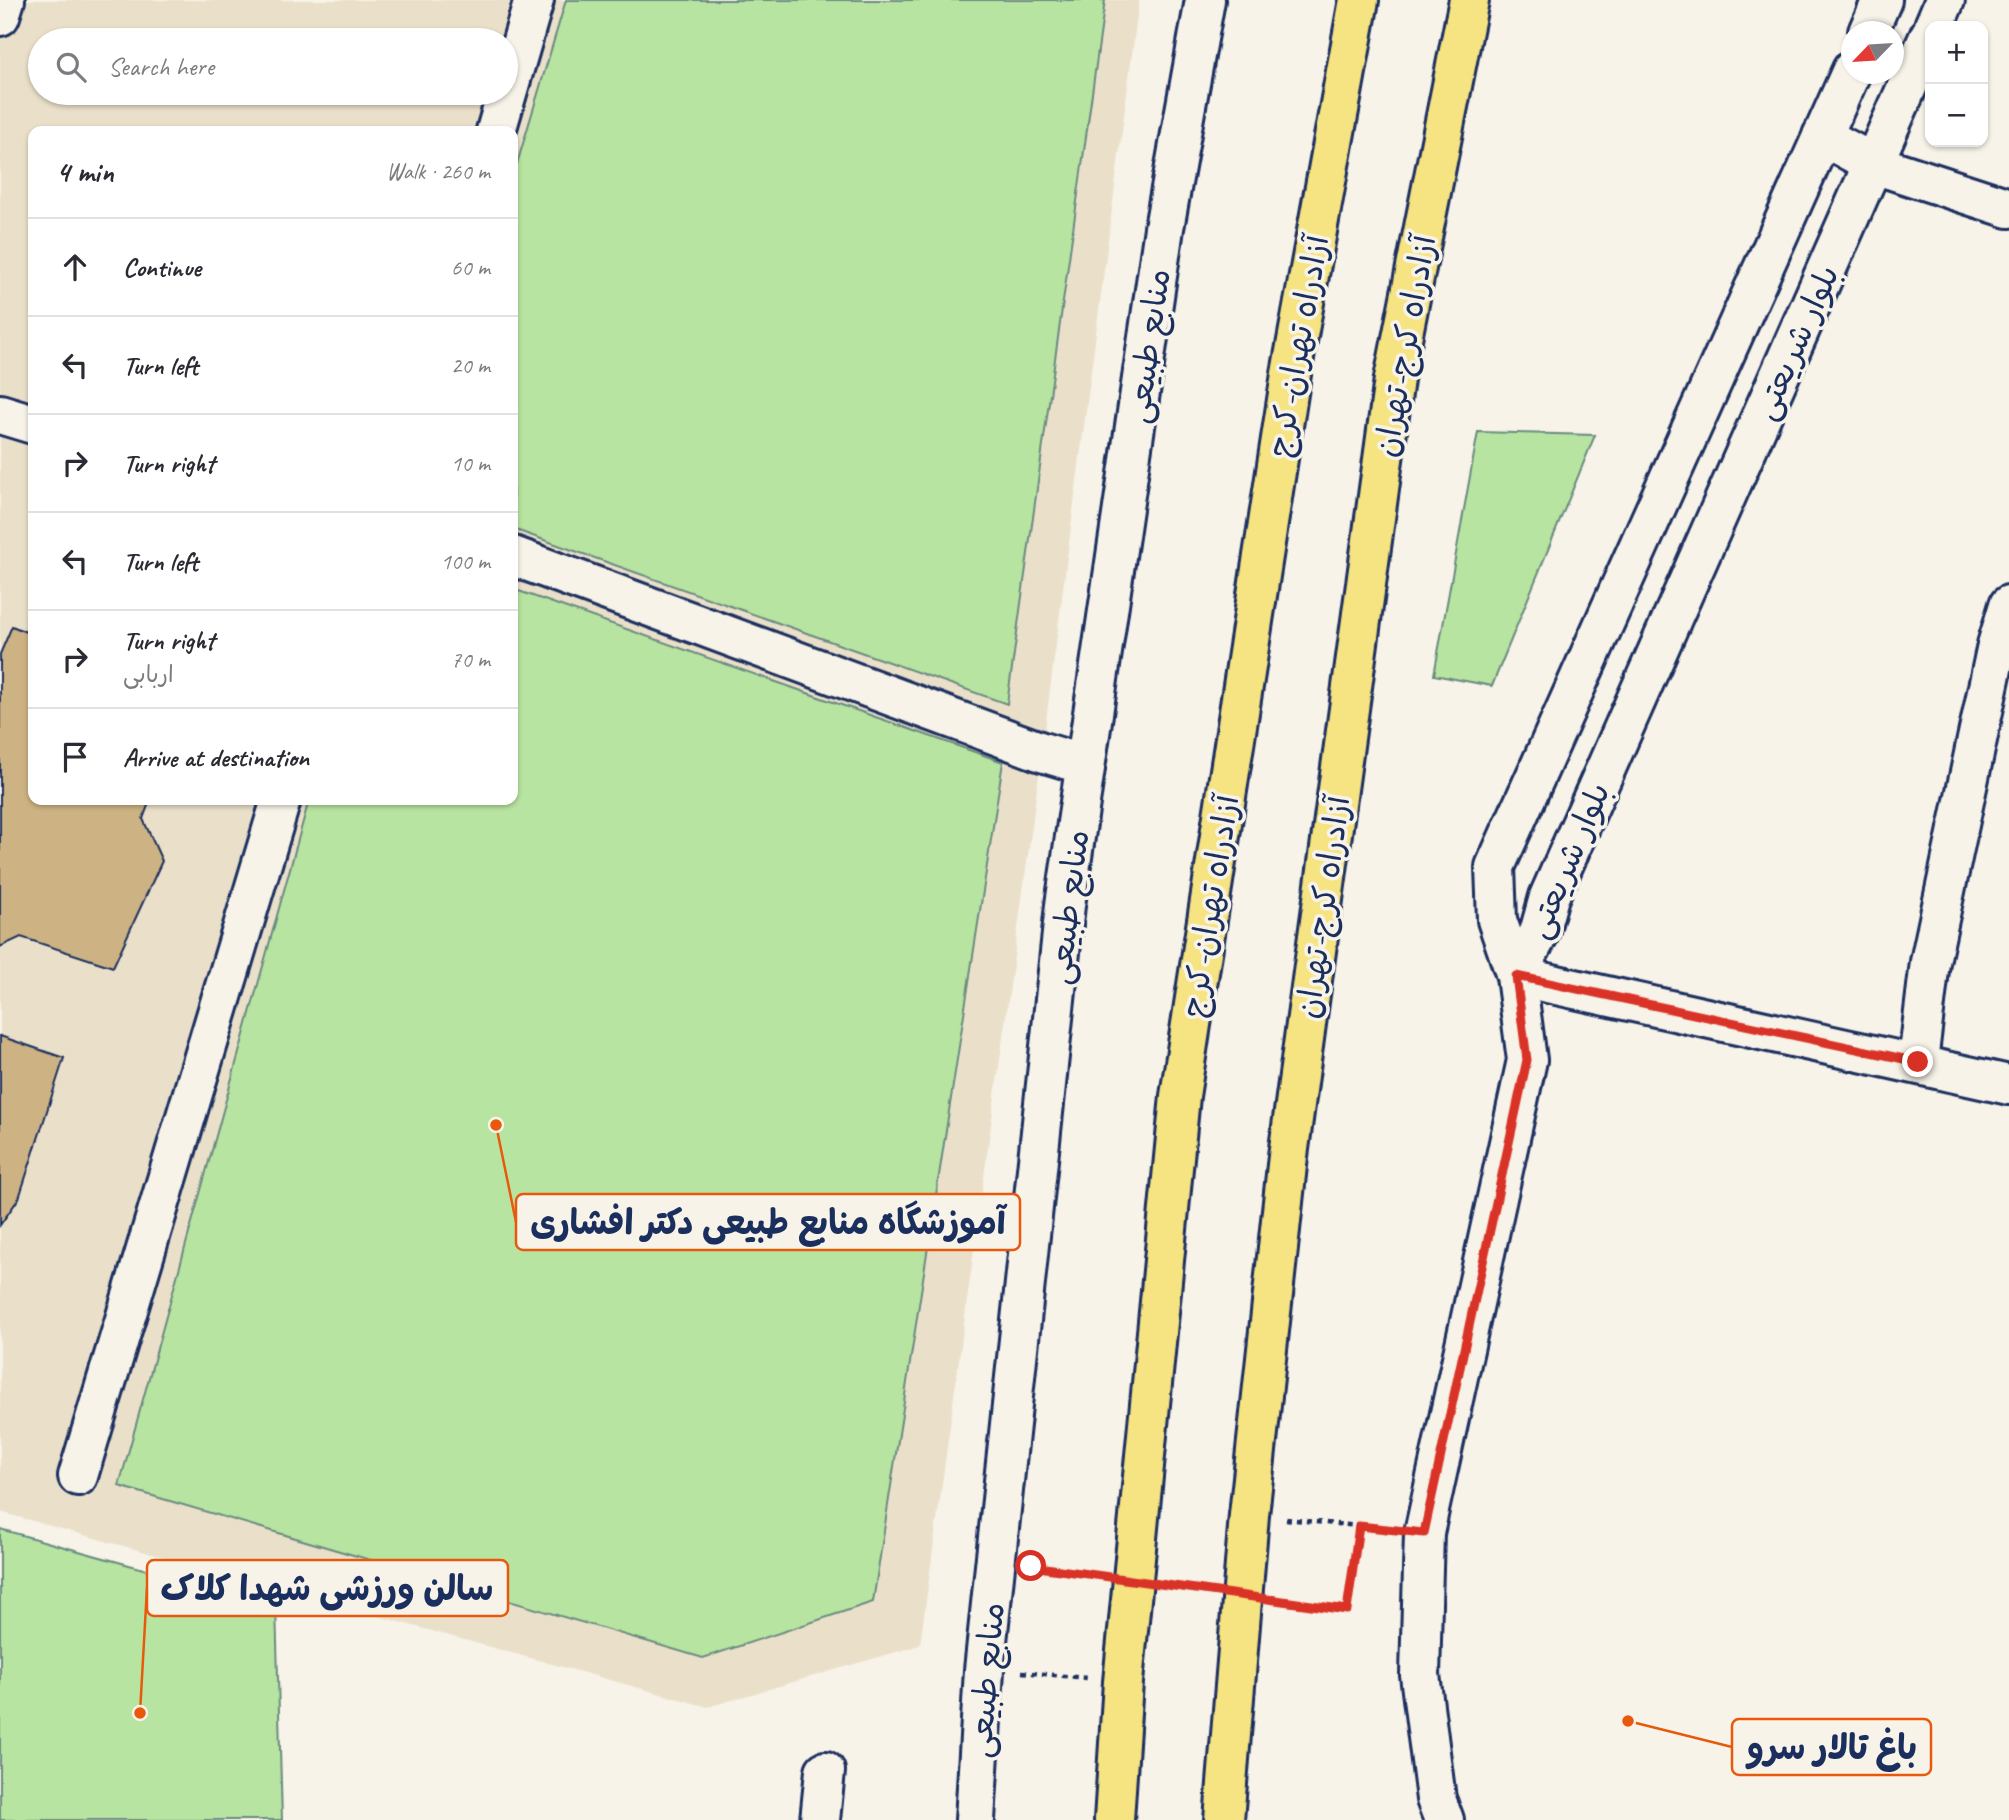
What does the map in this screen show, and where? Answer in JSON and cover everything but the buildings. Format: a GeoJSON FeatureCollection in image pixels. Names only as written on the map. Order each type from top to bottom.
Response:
{"type":"FeatureCollection","features":[{"type":"Feature","properties":{"kind":"highway","name":"آزادراه تهران-کرج"},"geometry":{"type":"LineString","coordinates":[[1114,1820],[1122,1682],[1180,1096],[1291,374],[1359,0]]}},
{"type":"Feature","properties":{"kind":"highway","name":"آزادراه کرج-تهران"},"geometry":{"type":"LineString","coordinates":[[1224,1820],[1249,1515],[1288,1156],[1394,379],[1469,0]]}},
{"type":"Feature","properties":{"kind":"highway"},"geometry":{"type":"LineString","coordinates":[[1230,1739],[1230,1820]]}},
{"type":"Feature","properties":{"kind":"street"},"geometry":{"type":"LineString","coordinates":[[0,16],[5,0]]}},
{"type":"Feature","properties":{"kind":"street"},"geometry":{"type":"LineString","coordinates":[[518,55],[534,0]]}},
{"type":"Feature","properties":{"kind":"street","name":"منابع طبیعی"},"geometry":{"type":"LineString","coordinates":[[975,1820],[984,1670],[1065,905],[1164,228],[1205,0]]}},
{"type":"Feature","properties":{"kind":"street"},"geometry":{"type":"LineString","coordinates":[[1873,21],[1882,0]]}},
{"type":"Feature","properties":{"kind":"street"},"geometry":{"type":"LineString","coordinates":[[1936,21],[1945,0]]}},
{"type":"Feature","properties":{"kind":"street","name":"بلوار شریعتی"},"geometry":{"type":"LineString","coordinates":[[1516,976],[1539,933],[1549,897],[1925,46]]}},
{"type":"Feature","properties":{"kind":"street","name":"بلوار شریعتی"},"geometry":{"type":"LineString","coordinates":[[1516,976],[1497,920],[1495,867],[1846,84]]}},
{"type":"Feature","properties":{"kind":"street"},"geometry":{"type":"LineString","coordinates":[[497,126],[504,105]]}},
{"type":"Feature","properties":{"kind":"street"},"geometry":{"type":"LineString","coordinates":[[1822,136],[1874,163],[2009,208]]}},
{"type":"Feature","properties":{"kind":"street"},"geometry":{"type":"LineString","coordinates":[[0,414],[28,422]]}},
{"type":"Feature","properties":{"kind":"street"},"geometry":{"type":"LineString","coordinates":[[518,558],[1042,752],[1086,765]]}},
{"type":"Feature","properties":{"kind":"street"},"geometry":{"type":"LineString","coordinates":[[1918,1062],[1930,962],[1997,645],[2009,606]]}},
{"type":"Feature","properties":{"kind":"street"},"geometry":{"type":"LineString","coordinates":[[78,1476],[279,805]]}},
{"type":"Feature","properties":{"kind":"street"},"geometry":{"type":"LineString","coordinates":[[1444,1820],[1436,1799],[1420,1675],[1424,1533],[1527,1060],[1516,976],[1918,1062],[2009,1085]]}},
{"type":"Feature","properties":{"kind":"street"},"geometry":{"type":"LineString","coordinates":[[820,1820],[825,1771]]}},
{"type":"Feature","properties":{"kind":"path"},"geometry":{"type":"LineString","coordinates":[[1249,1515],[1424,1533]]}},
{"type":"Feature","properties":{"kind":"path"},"geometry":{"type":"LineString","coordinates":[[1031,1566],[1347,1610],[1359,1526]]}},
{"type":"Feature","properties":{"kind":"path"},"geometry":{"type":"LineString","coordinates":[[1026,1672],[1122,1682]]}},
{"type":"Feature","properties":{"kind":"shaded area"},"geometry":{"type":"Polygon","coordinates":[[[0,0],[1139,0],[1042,752],[920,1645],[708,1707],[0,1512],[0,0]]]}},
{"type":"Feature","properties":{"kind":"green space"},"geometry":{"type":"Polygon","coordinates":[[[566,0],[1105,0],[1007,704],[518,531],[518,160],[566,0]]]}},
{"type":"Feature","properties":{"kind":"green space"},"geometry":{"type":"Polygon","coordinates":[[[1478,432],[1595,435],[1492,686],[1434,675],[1478,432]]]}},
{"type":"Feature","properties":{"kind":"green space"},"geometry":{"type":"Polygon","coordinates":[[[518,591],[1003,762],[873,1602],[703,1658],[119,1486],[308,805],[518,805],[518,591]]]}},
{"type":"Feature","properties":{"kind":"green space"},"geometry":{"type":"Polygon","coordinates":[[[0,1529],[276,1606],[282,1820],[0,1820],[0,1529]]]}},
{"type":"Feature","properties":{"kind":"place","name":"آموزشگاه منابع طبیعی دکتر افشاری"},"geometry":{"type":"Point","coordinates":[496,1125]}},
{"type":"Feature","properties":{"kind":"place","name":"سالن ورزشی شهدا کلاک"},"geometry":{"type":"Point","coordinates":[140,1713]}},
{"type":"Feature","properties":{"kind":"place","name":"باغ تالار سرو"},"geometry":{"type":"Point","coordinates":[1628,1721]}},
{"type":"Feature","properties":{"kind":"route"},"geometry":{"type":"LineString","coordinates":[[1031,1566],[1347,1610],[1359,1526],[1424,1533],[1527,1060],[1516,976],[1918,1062]]}}]}
